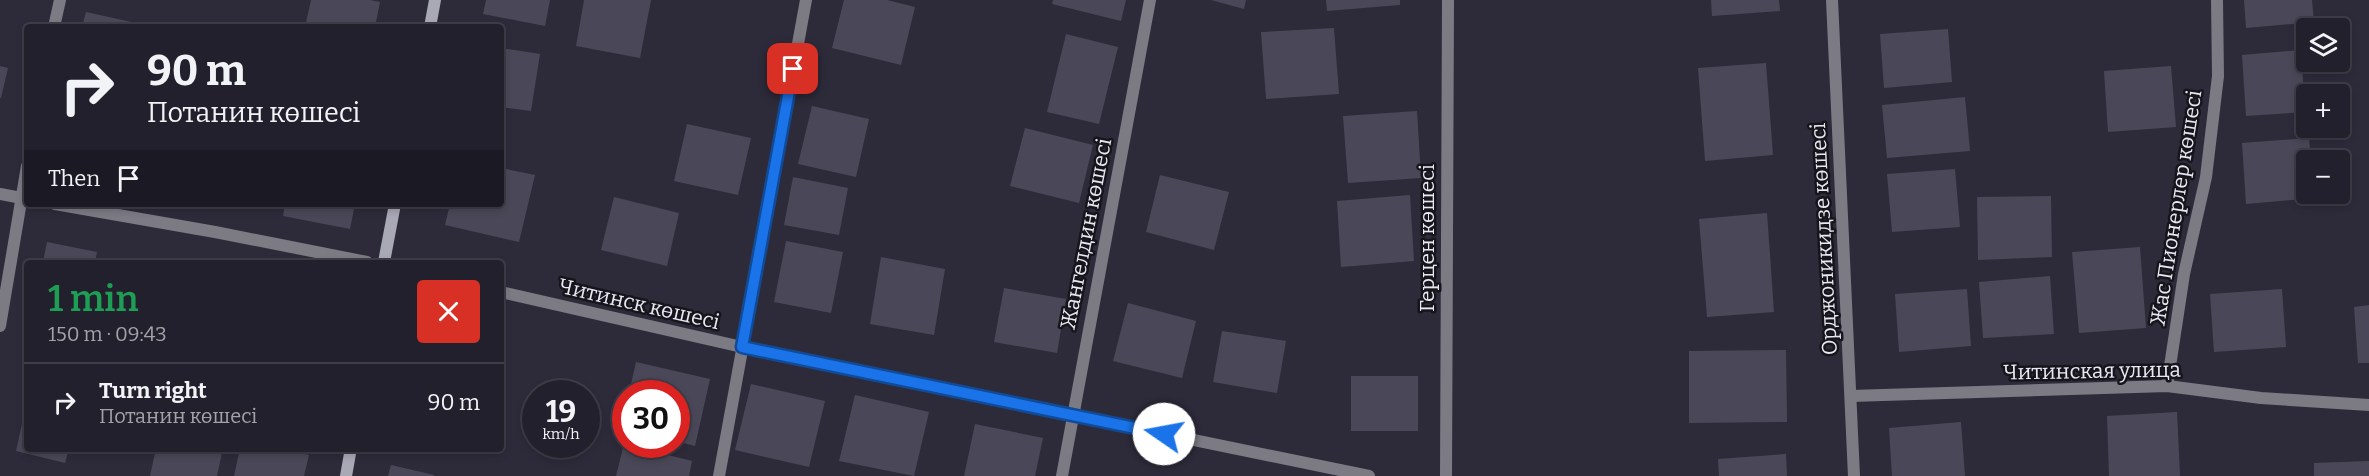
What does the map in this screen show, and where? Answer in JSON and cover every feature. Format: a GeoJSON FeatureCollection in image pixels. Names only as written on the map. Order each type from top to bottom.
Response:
{"type":"FeatureCollection","features":[{"type":"Feature","properties":{"kind":"main road"},"geometry":{"type":"LineString","coordinates":[[431,24],[435,0]]}},
{"type":"Feature","properties":{"kind":"main road"},"geometry":{"type":"LineString","coordinates":[[384,260],[394,207]]}},
{"type":"Feature","properties":{"kind":"main road"},"geometry":{"type":"LineString","coordinates":[[346,476],[350,452]]}},
{"type":"Feature","properties":{"kind":"street"},"geometry":{"type":"LineString","coordinates":[[55,24],[60,0]]}},
{"type":"Feature","properties":{"kind":"street"},"geometry":{"type":"LineString","coordinates":[[719,476],[806,0]]}},
{"type":"Feature","properties":{"kind":"street","name":"Жангелдин көшесі"},"geometry":{"type":"LineString","coordinates":[[1062,476],[1150,0]]}},
{"type":"Feature","properties":{"kind":"street","name":"Герцен көшесі"},"geometry":{"type":"LineString","coordinates":[[1446,476],[1448,0]]}},
{"type":"Feature","properties":{"kind":"street","name":"Орджоникидзе көшесі"},"geometry":{"type":"LineString","coordinates":[[1832,0],[1854,476]]}},
{"type":"Feature","properties":{"kind":"street","name":"Жас Пионерлер көшесі"},"geometry":{"type":"LineString","coordinates":[[2167,386],[2184,274],[2206,177],[2218,76],[2217,0]]}},
{"type":"Feature","properties":{"kind":"street"},"geometry":{"type":"LineString","coordinates":[[0,194],[24,199],[0,326]]}},
{"type":"Feature","properties":{"kind":"street"},"geometry":{"type":"LineString","coordinates":[[72,207],[358,260]]}},
{"type":"Feature","properties":{"kind":"street","name":"Читинск көшесі"},"geometry":{"type":"LineString","coordinates":[[504,293],[742,347],[1368,476]]}},
{"type":"Feature","properties":{"kind":"street","name":"Читинская улица"},"geometry":{"type":"LineString","coordinates":[[1851,396],[2167,386],[2261,398],[2369,405]]}},
{"type":"Feature","properties":{"kind":"building"},"geometry":{"type":"Polygon","coordinates":[[[311,0],[380,2],[376,24],[306,24],[311,0]]]}},
{"type":"Feature","properties":{"kind":"building"},"geometry":{"type":"Polygon","coordinates":[[[486,0],[550,0],[545,26],[483,14],[486,0]]]}},
{"type":"Feature","properties":{"kind":"building"},"geometry":{"type":"Polygon","coordinates":[[[584,0],[651,0],[640,58],[576,46],[584,0]]]}},
{"type":"Feature","properties":{"kind":"building"},"geometry":{"type":"Polygon","coordinates":[[[844,0],[887,0],[915,7],[901,65],[832,48],[844,0]]]}},
{"type":"Feature","properties":{"kind":"building"},"geometry":{"type":"Polygon","coordinates":[[[1053,0],[1126,0],[1121,21],[1052,4],[1053,0]]]}},
{"type":"Feature","properties":{"kind":"building"},"geometry":{"type":"Polygon","coordinates":[[[1211,0],[1246,0],[1244,9],[1211,0]]]}},
{"type":"Feature","properties":{"kind":"building"},"geometry":{"type":"Polygon","coordinates":[[[1326,0],[1400,0],[1400,5],[1327,11],[1326,0]]]}},
{"type":"Feature","properties":{"kind":"building"},"geometry":{"type":"Polygon","coordinates":[[[1711,0],[1779,0],[1780,11],[1712,16],[1711,0]]]}},
{"type":"Feature","properties":{"kind":"building"},"geometry":{"type":"Polygon","coordinates":[[[2244,0],[2312,0],[2314,18],[2296,18],[2296,24],[2246,28],[2244,0]]]}},
{"type":"Feature","properties":{"kind":"building"},"geometry":{"type":"Polygon","coordinates":[[[86,12],[136,23],[136,24],[83,24],[86,12]]]}},
{"type":"Feature","properties":{"kind":"building"},"geometry":{"type":"Polygon","coordinates":[[[1334,28],[1339,94],[1266,99],[1261,32],[1334,28]]]}},
{"type":"Feature","properties":{"kind":"building"},"geometry":{"type":"Polygon","coordinates":[[[1948,29],[1952,82],[1884,88],[1880,34],[1948,29]]]}},
{"type":"Feature","properties":{"kind":"building"},"geometry":{"type":"Polygon","coordinates":[[[1066,34],[1118,47],[1099,124],[1047,112],[1066,34]]]}},
{"type":"Feature","properties":{"kind":"building"},"geometry":{"type":"Polygon","coordinates":[[[504,48],[540,54],[531,111],[504,107],[504,48]]]}},
{"type":"Feature","properties":{"kind":"building"},"geometry":{"type":"Polygon","coordinates":[[[2296,50],[2296,72],[2302,72],[2303,84],[2296,84],[2296,113],[2246,116],[2242,55],[2296,50]]]}},
{"type":"Feature","properties":{"kind":"building"},"geometry":{"type":"Polygon","coordinates":[[[1766,63],[1773,155],[1705,161],[1698,68],[1766,63]]]}},
{"type":"Feature","properties":{"kind":"building"},"geometry":{"type":"Polygon","coordinates":[[[0,66],[8,68],[1,98],[0,98],[0,66]]]}},
{"type":"Feature","properties":{"kind":"building"},"geometry":{"type":"Polygon","coordinates":[[[2171,66],[2176,127],[2108,132],[2104,71],[2171,66]]]}},
{"type":"Feature","properties":{"kind":"building"},"geometry":{"type":"Polygon","coordinates":[[[1965,97],[1970,151],[1887,158],[1882,105],[1965,97]]]}},
{"type":"Feature","properties":{"kind":"building"},"geometry":{"type":"Polygon","coordinates":[[[812,106],[869,119],[856,177],[798,164],[812,106]]]}},
{"type":"Feature","properties":{"kind":"building"},"geometry":{"type":"Polygon","coordinates":[[[1417,111],[1421,178],[1348,183],[1343,116],[1417,111]]]}},
{"type":"Feature","properties":{"kind":"building"},"geometry":{"type":"Polygon","coordinates":[[[687,124],[751,138],[738,195],[674,181],[687,124]]]}},
{"type":"Feature","properties":{"kind":"building"},"geometry":{"type":"Polygon","coordinates":[[[1025,128],[1093,145],[1079,203],[1010,186],[1025,128]]]}},
{"type":"Feature","properties":{"kind":"building"},"geometry":{"type":"Polygon","coordinates":[[[2309,138],[2310,150],[2296,150],[2296,200],[2246,204],[2242,143],[2309,138]]]}},
{"type":"Feature","properties":{"kind":"building"},"geometry":{"type":"Polygon","coordinates":[[[504,169],[535,175],[519,242],[445,225],[449,207],[504,207],[504,169]]]}},
{"type":"Feature","properties":{"kind":"building"},"geometry":{"type":"Polygon","coordinates":[[[1955,169],[1960,227],[1892,232],[1887,174],[1955,169]]]}},
{"type":"Feature","properties":{"kind":"building"},"geometry":{"type":"Polygon","coordinates":[[[1160,175],[1229,192],[1214,250],[1146,232],[1160,175]]]}},
{"type":"Feature","properties":{"kind":"building"},"geometry":{"type":"Polygon","coordinates":[[[793,177],[848,188],[839,235],[784,225],[793,177]]]}},
{"type":"Feature","properties":{"kind":"building"},"geometry":{"type":"Polygon","coordinates":[[[1410,195],[1414,261],[1341,267],[1337,201],[1410,195]]]}},
{"type":"Feature","properties":{"kind":"building"},"geometry":{"type":"Polygon","coordinates":[[[2051,196],[2052,257],[1978,260],[1977,197],[2051,196]]]}},
{"type":"Feature","properties":{"kind":"building"},"geometry":{"type":"Polygon","coordinates":[[[614,197],[679,213],[667,266],[601,250],[614,197]]]}},
{"type":"Feature","properties":{"kind":"building"},"geometry":{"type":"Polygon","coordinates":[[[284,207],[354,207],[350,229],[283,216],[284,207]]]}},
{"type":"Feature","properties":{"kind":"building"},"geometry":{"type":"Polygon","coordinates":[[[1767,213],[1774,312],[1707,317],[1699,219],[1767,213]]]}},
{"type":"Feature","properties":{"kind":"building"},"geometry":{"type":"Polygon","coordinates":[[[786,241],[843,252],[831,313],[774,302],[786,241]]]}},
{"type":"Feature","properties":{"kind":"building"},"geometry":{"type":"Polygon","coordinates":[[[47,242],[97,252],[95,260],[43,260],[47,242]]]}},
{"type":"Feature","properties":{"kind":"building"},"geometry":{"type":"Polygon","coordinates":[[[2140,247],[2146,328],[2079,333],[2072,252],[2140,247]]]}},
{"type":"Feature","properties":{"kind":"building"},"geometry":{"type":"Polygon","coordinates":[[[881,257],[945,269],[934,335],[870,324],[881,257]]]}},
{"type":"Feature","properties":{"kind":"building"},"geometry":{"type":"Polygon","coordinates":[[[2050,276],[2054,334],[1983,338],[1979,282],[2050,276]]]}},
{"type":"Feature","properties":{"kind":"building"},"geometry":{"type":"Polygon","coordinates":[[[1004,288],[1066,299],[1057,353],[994,342],[1004,288]]]}},
{"type":"Feature","properties":{"kind":"building"},"geometry":{"type":"Polygon","coordinates":[[[1967,289],[1971,346],[1899,352],[1895,294],[1967,289]]]}},
{"type":"Feature","properties":{"kind":"building"},"geometry":{"type":"Polygon","coordinates":[[[2282,289],[2286,347],[2214,352],[2210,294],[2282,289]]]}},
{"type":"Feature","properties":{"kind":"building"},"geometry":{"type":"Polygon","coordinates":[[[1128,303],[1196,321],[1182,378],[1113,361],[1128,303]]]}},
{"type":"Feature","properties":{"kind":"building"},"geometry":{"type":"Polygon","coordinates":[[[2369,305],[2369,363],[2358,363],[2354,307],[2369,305]]]}},
{"type":"Feature","properties":{"kind":"building"},"geometry":{"type":"Polygon","coordinates":[[[1222,331],[1286,341],[1277,393],[1213,382],[1222,331]]]}},
{"type":"Feature","properties":{"kind":"building"},"geometry":{"type":"Polygon","coordinates":[[[1786,350],[1787,422],[1689,423],[1689,351],[1786,350]]]}},
{"type":"Feature","properties":{"kind":"building"},"geometry":{"type":"Polygon","coordinates":[[[636,362],[710,379],[695,446],[690,445],[690,380],[632,380],[636,362]]]}},
{"type":"Feature","properties":{"kind":"building"},"geometry":{"type":"Polygon","coordinates":[[[1351,376],[1418,376],[1418,431],[1351,431],[1351,376]]]}},
{"type":"Feature","properties":{"kind":"building"},"geometry":{"type":"Polygon","coordinates":[[[751,384],[825,401],[809,467],[735,450],[751,384]]]}},
{"type":"Feature","properties":{"kind":"building"},"geometry":{"type":"Polygon","coordinates":[[[855,395],[929,412],[914,476],[839,461],[855,395]]]}},
{"type":"Feature","properties":{"kind":"building"},"geometry":{"type":"Polygon","coordinates":[[[2177,412],[2180,476],[2109,476],[2107,416],[2177,412]]]}},
{"type":"Feature","properties":{"kind":"building"},"geometry":{"type":"Polygon","coordinates":[[[24,414],[24,452],[68,452],[65,463],[16,451],[24,414]]]}},
{"type":"Feature","properties":{"kind":"building"},"geometry":{"type":"Polygon","coordinates":[[[1961,422],[1965,476],[1892,476],[1889,428],[1961,422]]]}},
{"type":"Feature","properties":{"kind":"building"},"geometry":{"type":"Polygon","coordinates":[[[975,424],[1043,438],[1035,476],[964,476],[975,424]]]}},
{"type":"Feature","properties":{"kind":"building"},"geometry":{"type":"Polygon","coordinates":[[[155,452],[222,452],[217,476],[150,476],[155,452]]]}},
{"type":"Feature","properties":{"kind":"building"},"geometry":{"type":"Polygon","coordinates":[[[239,452],[296,452],[309,455],[304,476],[234,476],[239,452]]]}},
{"type":"Feature","properties":{"kind":"building"},"geometry":{"type":"Polygon","coordinates":[[[1786,454],[1787,476],[1719,476],[1718,459],[1786,454]]]}},
{"type":"Feature","properties":{"kind":"building"},"geometry":{"type":"Polygon","coordinates":[[[620,458],[680,458],[692,461],[689,476],[616,476],[620,458]]]}},
{"type":"Feature","properties":{"kind":"building"},"geometry":{"type":"Polygon","coordinates":[[[2369,461],[2369,476],[2314,476],[2314,463],[2369,461]]]}},
{"type":"Feature","properties":{"kind":"building"},"geometry":{"type":"Polygon","coordinates":[[[391,465],[434,475],[434,476],[388,476],[391,465]]]}},
{"type":"Feature","properties":{"kind":"route"},"geometry":{"type":"LineString","coordinates":[[793,69],[742,347],[1164,434]]}}]}
